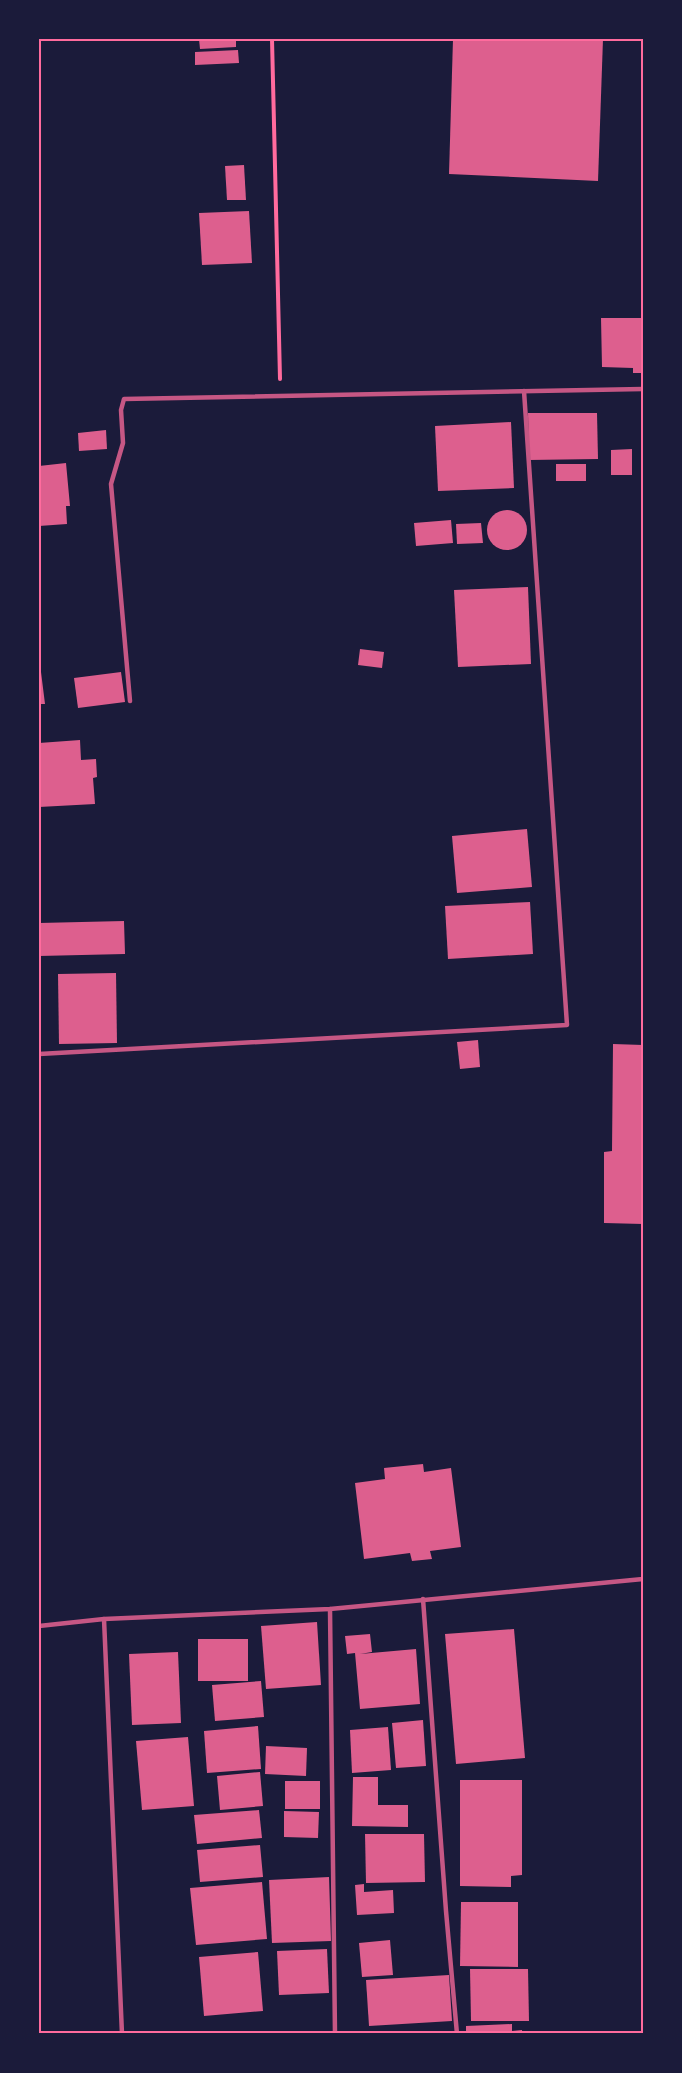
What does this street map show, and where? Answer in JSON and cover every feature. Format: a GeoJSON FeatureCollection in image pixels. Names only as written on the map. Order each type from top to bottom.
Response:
{"type":"FeatureCollection","features":[{"type":"Feature","properties":{"kind":"lane"},"geometry":{"type":"LineString","coordinates":[[130,701],[111,484],[123,443],[121,410],[124,399],[643,388]]}},
{"type":"Feature","properties":{"kind":"lane"},"geometry":{"type":"LineString","coordinates":[[39,1054],[567,1025],[524,391]]}},
{"type":"Feature","properties":{"kind":"lane"},"geometry":{"type":"LineString","coordinates":[[39,1626],[104,1619],[330,1609],[643,1579]]}},
{"type":"Feature","properties":{"kind":"lane"},"geometry":{"type":"LineString","coordinates":[[423,1599],[457,2034]]}},
{"type":"Feature","properties":{"kind":"lane"},"geometry":{"type":"LineString","coordinates":[[330,1609],[335,2034]]}},
{"type":"Feature","properties":{"kind":"lane"},"geometry":{"type":"LineString","coordinates":[[104,1619],[122,2034]]}},
{"type":"Feature","properties":{"kind":"path"},"geometry":{"type":"LineString","coordinates":[[272,39],[281,394]]}},
{"type":"Feature","properties":{"kind":"building"},"geometry":{"type":"Polygon","coordinates":[[[199,39],[236,39],[236,47],[200,49],[199,39]]]}},
{"type":"Feature","properties":{"kind":"building"},"geometry":{"type":"Polygon","coordinates":[[[453,39],[603,39],[598,181],[449,174],[453,39]]]}},
{"type":"Feature","properties":{"kind":"building"},"geometry":{"type":"Polygon","coordinates":[[[238,50],[239,63],[195,65],[195,52],[238,50]]]}},
{"type":"Feature","properties":{"kind":"building"},"geometry":{"type":"Polygon","coordinates":[[[244,165],[246,200],[227,200],[225,166],[244,165]]]}},
{"type":"Feature","properties":{"kind":"building"},"geometry":{"type":"Polygon","coordinates":[[[249,211],[252,263],[202,265],[199,213],[249,211]]]}},
{"type":"Feature","properties":{"kind":"building"},"geometry":{"type":"Polygon","coordinates":[[[601,318],[643,318],[643,373],[633,373],[633,368],[602,367],[601,318]]]}},
{"type":"Feature","properties":{"kind":"building"},"geometry":{"type":"Polygon","coordinates":[[[528,413],[597,413],[598,459],[529,460],[528,413]]]}},
{"type":"Feature","properties":{"kind":"building"},"geometry":{"type":"Polygon","coordinates":[[[511,422],[514,488],[438,491],[435,426],[511,422]]]}},
{"type":"Feature","properties":{"kind":"building"},"geometry":{"type":"Polygon","coordinates":[[[106,430],[107,449],[79,451],[78,433],[106,430]]]}},
{"type":"Feature","properties":{"kind":"building"},"geometry":{"type":"Polygon","coordinates":[[[632,449],[632,475],[611,475],[611,450],[632,449]]]}},
{"type":"Feature","properties":{"kind":"building"},"geometry":{"type":"Polygon","coordinates":[[[66,463],[70,506],[66,506],[67,524],[39,526],[39,466],[66,463]]]}},
{"type":"Feature","properties":{"kind":"building"},"geometry":{"type":"Polygon","coordinates":[[[556,464],[586,464],[586,481],[556,481],[556,464]]]}},
{"type":"Feature","properties":{"kind":"building"},"geometry":{"type":"Polygon","coordinates":[[[507,510],[521,516],[527,530],[521,544],[507,550],[493,544],[487,530],[493,516],[507,510]]]}},
{"type":"Feature","properties":{"kind":"building"},"geometry":{"type":"Polygon","coordinates":[[[451,520],[453,543],[416,546],[414,523],[451,520]]]}},
{"type":"Feature","properties":{"kind":"building"},"geometry":{"type":"Polygon","coordinates":[[[481,523],[483,543],[457,544],[456,524],[481,523]]]}},
{"type":"Feature","properties":{"kind":"building"},"geometry":{"type":"Polygon","coordinates":[[[528,587],[531,664],[458,667],[454,590],[528,587]]]}},
{"type":"Feature","properties":{"kind":"building"},"geometry":{"type":"Polygon","coordinates":[[[360,649],[384,652],[382,668],[358,665],[360,649]]]}},
{"type":"Feature","properties":{"kind":"building"},"geometry":{"type":"Polygon","coordinates":[[[39,672],[41,672],[45,704],[39,704],[39,672]]]}},
{"type":"Feature","properties":{"kind":"building"},"geometry":{"type":"Polygon","coordinates":[[[121,672],[125,702],[78,708],[74,678],[121,672]]]}},
{"type":"Feature","properties":{"kind":"building"},"geometry":{"type":"Polygon","coordinates":[[[80,740],[81,760],[96,759],[97,777],[93,778],[95,804],[39,807],[39,743],[80,740]]]}},
{"type":"Feature","properties":{"kind":"building"},"geometry":{"type":"Polygon","coordinates":[[[527,829],[532,887],[457,893],[452,836],[527,829]]]}},
{"type":"Feature","properties":{"kind":"building"},"geometry":{"type":"Polygon","coordinates":[[[530,902],[533,954],[448,959],[445,906],[530,902]]]}},
{"type":"Feature","properties":{"kind":"building"},"geometry":{"type":"Polygon","coordinates":[[[124,921],[125,954],[39,956],[39,923],[124,921]]]}},
{"type":"Feature","properties":{"kind":"building"},"geometry":{"type":"Polygon","coordinates":[[[116,973],[117,1043],[59,1044],[58,974],[116,973]]]}},
{"type":"Feature","properties":{"kind":"building"},"geometry":{"type":"Polygon","coordinates":[[[478,1040],[480,1067],[460,1069],[457,1042],[478,1040]]]}},
{"type":"Feature","properties":{"kind":"building"},"geometry":{"type":"Polygon","coordinates":[[[613,1044],[643,1045],[643,1224],[604,1223],[604,1152],[612,1151],[613,1044]]]}},
{"type":"Feature","properties":{"kind":"building"},"geometry":{"type":"Polygon","coordinates":[[[423,1464],[424,1472],[451,1468],[461,1547],[430,1551],[432,1559],[412,1561],[410,1553],[364,1559],[355,1483],[385,1479],[384,1468],[423,1464]]]}},
{"type":"Feature","properties":{"kind":"building"},"geometry":{"type":"Polygon","coordinates":[[[317,1622],[321,1685],[266,1689],[261,1626],[317,1622]]]}},
{"type":"Feature","properties":{"kind":"building"},"geometry":{"type":"Polygon","coordinates":[[[514,1629],[525,1758],[456,1764],[445,1634],[514,1629]]]}},
{"type":"Feature","properties":{"kind":"building"},"geometry":{"type":"Polygon","coordinates":[[[370,1634],[372,1652],[360,1654],[416,1649],[420,1704],[360,1709],[355,1653],[347,1654],[345,1636],[370,1634]]]}},
{"type":"Feature","properties":{"kind":"building"},"geometry":{"type":"Polygon","coordinates":[[[198,1639],[248,1639],[248,1681],[198,1681],[198,1639]]]}},
{"type":"Feature","properties":{"kind":"building"},"geometry":{"type":"Polygon","coordinates":[[[178,1652],[181,1723],[132,1725],[129,1654],[178,1652]]]}},
{"type":"Feature","properties":{"kind":"building"},"geometry":{"type":"Polygon","coordinates":[[[261,1681],[264,1717],[215,1721],[212,1685],[261,1681]]]}},
{"type":"Feature","properties":{"kind":"building"},"geometry":{"type":"Polygon","coordinates":[[[423,1720],[426,1766],[396,1768],[392,1723],[423,1720]]]}},
{"type":"Feature","properties":{"kind":"building"},"geometry":{"type":"Polygon","coordinates":[[[258,1726],[261,1769],[207,1773],[204,1731],[258,1726]]]}},
{"type":"Feature","properties":{"kind":"building"},"geometry":{"type":"Polygon","coordinates":[[[388,1727],[391,1770],[352,1773],[350,1730],[388,1727]]]}},
{"type":"Feature","properties":{"kind":"building"},"geometry":{"type":"Polygon","coordinates":[[[188,1737],[194,1806],[142,1810],[136,1741],[188,1737]]]}},
{"type":"Feature","properties":{"kind":"building"},"geometry":{"type":"Polygon","coordinates":[[[266,1746],[307,1748],[306,1776],[265,1774],[266,1746]]]}},
{"type":"Feature","properties":{"kind":"building"},"geometry":{"type":"Polygon","coordinates":[[[260,1772],[263,1806],[220,1810],[217,1776],[260,1772]]]}},
{"type":"Feature","properties":{"kind":"building"},"geometry":{"type":"Polygon","coordinates":[[[353,1777],[378,1777],[378,1805],[408,1805],[408,1827],[352,1826],[353,1777]]]}},
{"type":"Feature","properties":{"kind":"building"},"geometry":{"type":"Polygon","coordinates":[[[460,1780],[522,1780],[522,1875],[511,1876],[511,1887],[460,1886],[460,1780]]]}},
{"type":"Feature","properties":{"kind":"building"},"geometry":{"type":"Polygon","coordinates":[[[285,1781],[320,1781],[320,1809],[285,1809],[285,1781]]]}},
{"type":"Feature","properties":{"kind":"building"},"geometry":{"type":"Polygon","coordinates":[[[259,1810],[262,1838],[197,1844],[194,1815],[259,1810]]]}},
{"type":"Feature","properties":{"kind":"building"},"geometry":{"type":"Polygon","coordinates":[[[284,1811],[319,1812],[318,1838],[284,1837],[284,1811]]]}},
{"type":"Feature","properties":{"kind":"building"},"geometry":{"type":"Polygon","coordinates":[[[365,1834],[424,1834],[425,1882],[366,1883],[365,1834]]]}},
{"type":"Feature","properties":{"kind":"building"},"geometry":{"type":"Polygon","coordinates":[[[260,1845],[263,1877],[200,1882],[197,1850],[260,1845]]]}},
{"type":"Feature","properties":{"kind":"building"},"geometry":{"type":"Polygon","coordinates":[[[329,1877],[331,1941],[272,1943],[269,1880],[329,1877]]]}},
{"type":"Feature","properties":{"kind":"building"},"geometry":{"type":"Polygon","coordinates":[[[262,1882],[267,1939],[196,1945],[190,1888],[262,1882]]]}},
{"type":"Feature","properties":{"kind":"building"},"geometry":{"type":"Polygon","coordinates":[[[364,1884],[364,1892],[393,1890],[394,1913],[357,1915],[355,1885],[364,1884]]]}},
{"type":"Feature","properties":{"kind":"building"},"geometry":{"type":"Polygon","coordinates":[[[461,1902],[518,1902],[518,1967],[460,1966],[461,1902]]]}},
{"type":"Feature","properties":{"kind":"building"},"geometry":{"type":"Polygon","coordinates":[[[390,1940],[393,1975],[362,1977],[359,1943],[390,1940]]]}},
{"type":"Feature","properties":{"kind":"building"},"geometry":{"type":"Polygon","coordinates":[[[327,1949],[329,1993],[279,1995],[277,1951],[327,1949]]]}},
{"type":"Feature","properties":{"kind":"building"},"geometry":{"type":"Polygon","coordinates":[[[258,1952],[263,2011],[204,2016],[199,1957],[258,1952]]]}},
{"type":"Feature","properties":{"kind":"building"},"geometry":{"type":"Polygon","coordinates":[[[470,1969],[528,1969],[529,2021],[471,2021],[470,1969]]]}},
{"type":"Feature","properties":{"kind":"building"},"geometry":{"type":"Polygon","coordinates":[[[449,1975],[452,2021],[369,2026],[366,1980],[449,1975]]]}},
{"type":"Feature","properties":{"kind":"building"},"geometry":{"type":"Polygon","coordinates":[[[512,2024],[512,2031],[522,2030],[522,2034],[466,2034],[466,2026],[512,2024]]]}}]}
